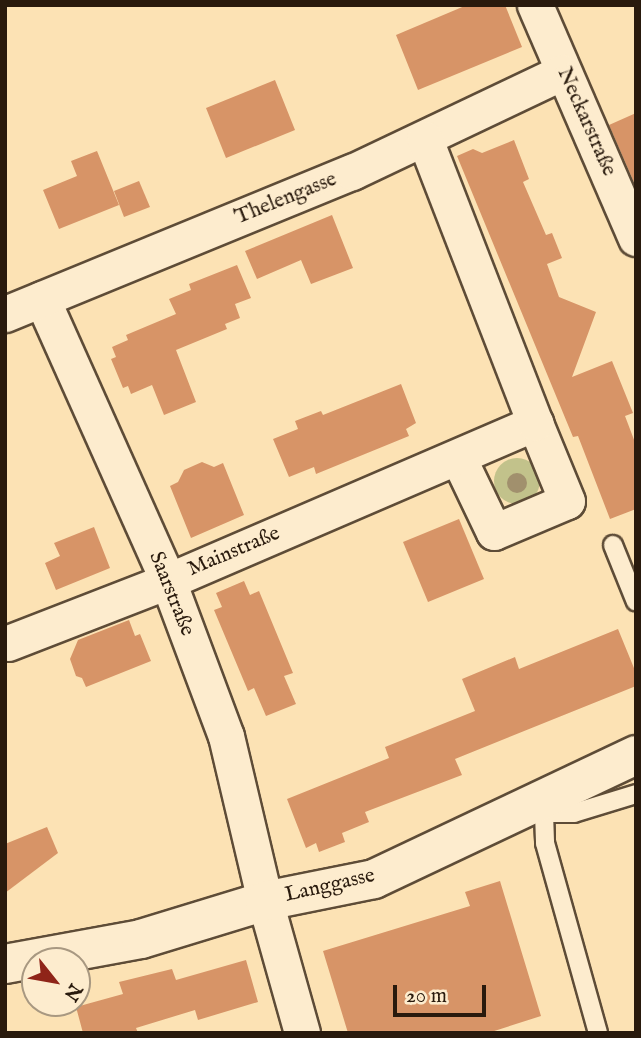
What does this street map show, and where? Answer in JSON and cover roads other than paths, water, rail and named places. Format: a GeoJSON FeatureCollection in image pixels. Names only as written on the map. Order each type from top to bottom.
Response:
{"type":"FeatureCollection","features":[{"type":"Feature","properties":{"kind":"street","name":"Neckarstraße"},"geometry":{"type":"LineString","coordinates":[[535,5],[636,238]]}},
{"type":"Feature","properties":{"kind":"street","name":"Thelengasse"},"geometry":{"type":"LineString","coordinates":[[5,314],[425,139],[563,72]]}},
{"type":"Feature","properties":{"kind":"street"},"geometry":{"type":"LineString","coordinates":[[425,139],[567,500],[494,532],[458,457]]}},
{"type":"Feature","properties":{"kind":"street","name":"Saarstraße"},"geometry":{"type":"LineString","coordinates":[[42,299],[168,580],[226,736],[265,901],[302,1033]]}},
{"type":"Feature","properties":{"kind":"street","name":"Mainstraße"},"geometry":{"type":"LineString","coordinates":[[8,643],[168,580],[535,423]]}},
{"type":"Feature","properties":{"kind":"street","name":"Langgasse"},"geometry":{"type":"LineString","coordinates":[[5,964],[141,939],[265,901],[374,878],[528,813],[636,755]]}},
{"type":"Feature","properties":{"kind":"lane"},"geometry":{"type":"LineString","coordinates":[[613,545],[636,602]]}},
{"type":"Feature","properties":{"kind":"lane"},"geometry":{"type":"LineString","coordinates":[[598,1033],[545,843],[528,813],[574,813],[636,794]]}}]}
